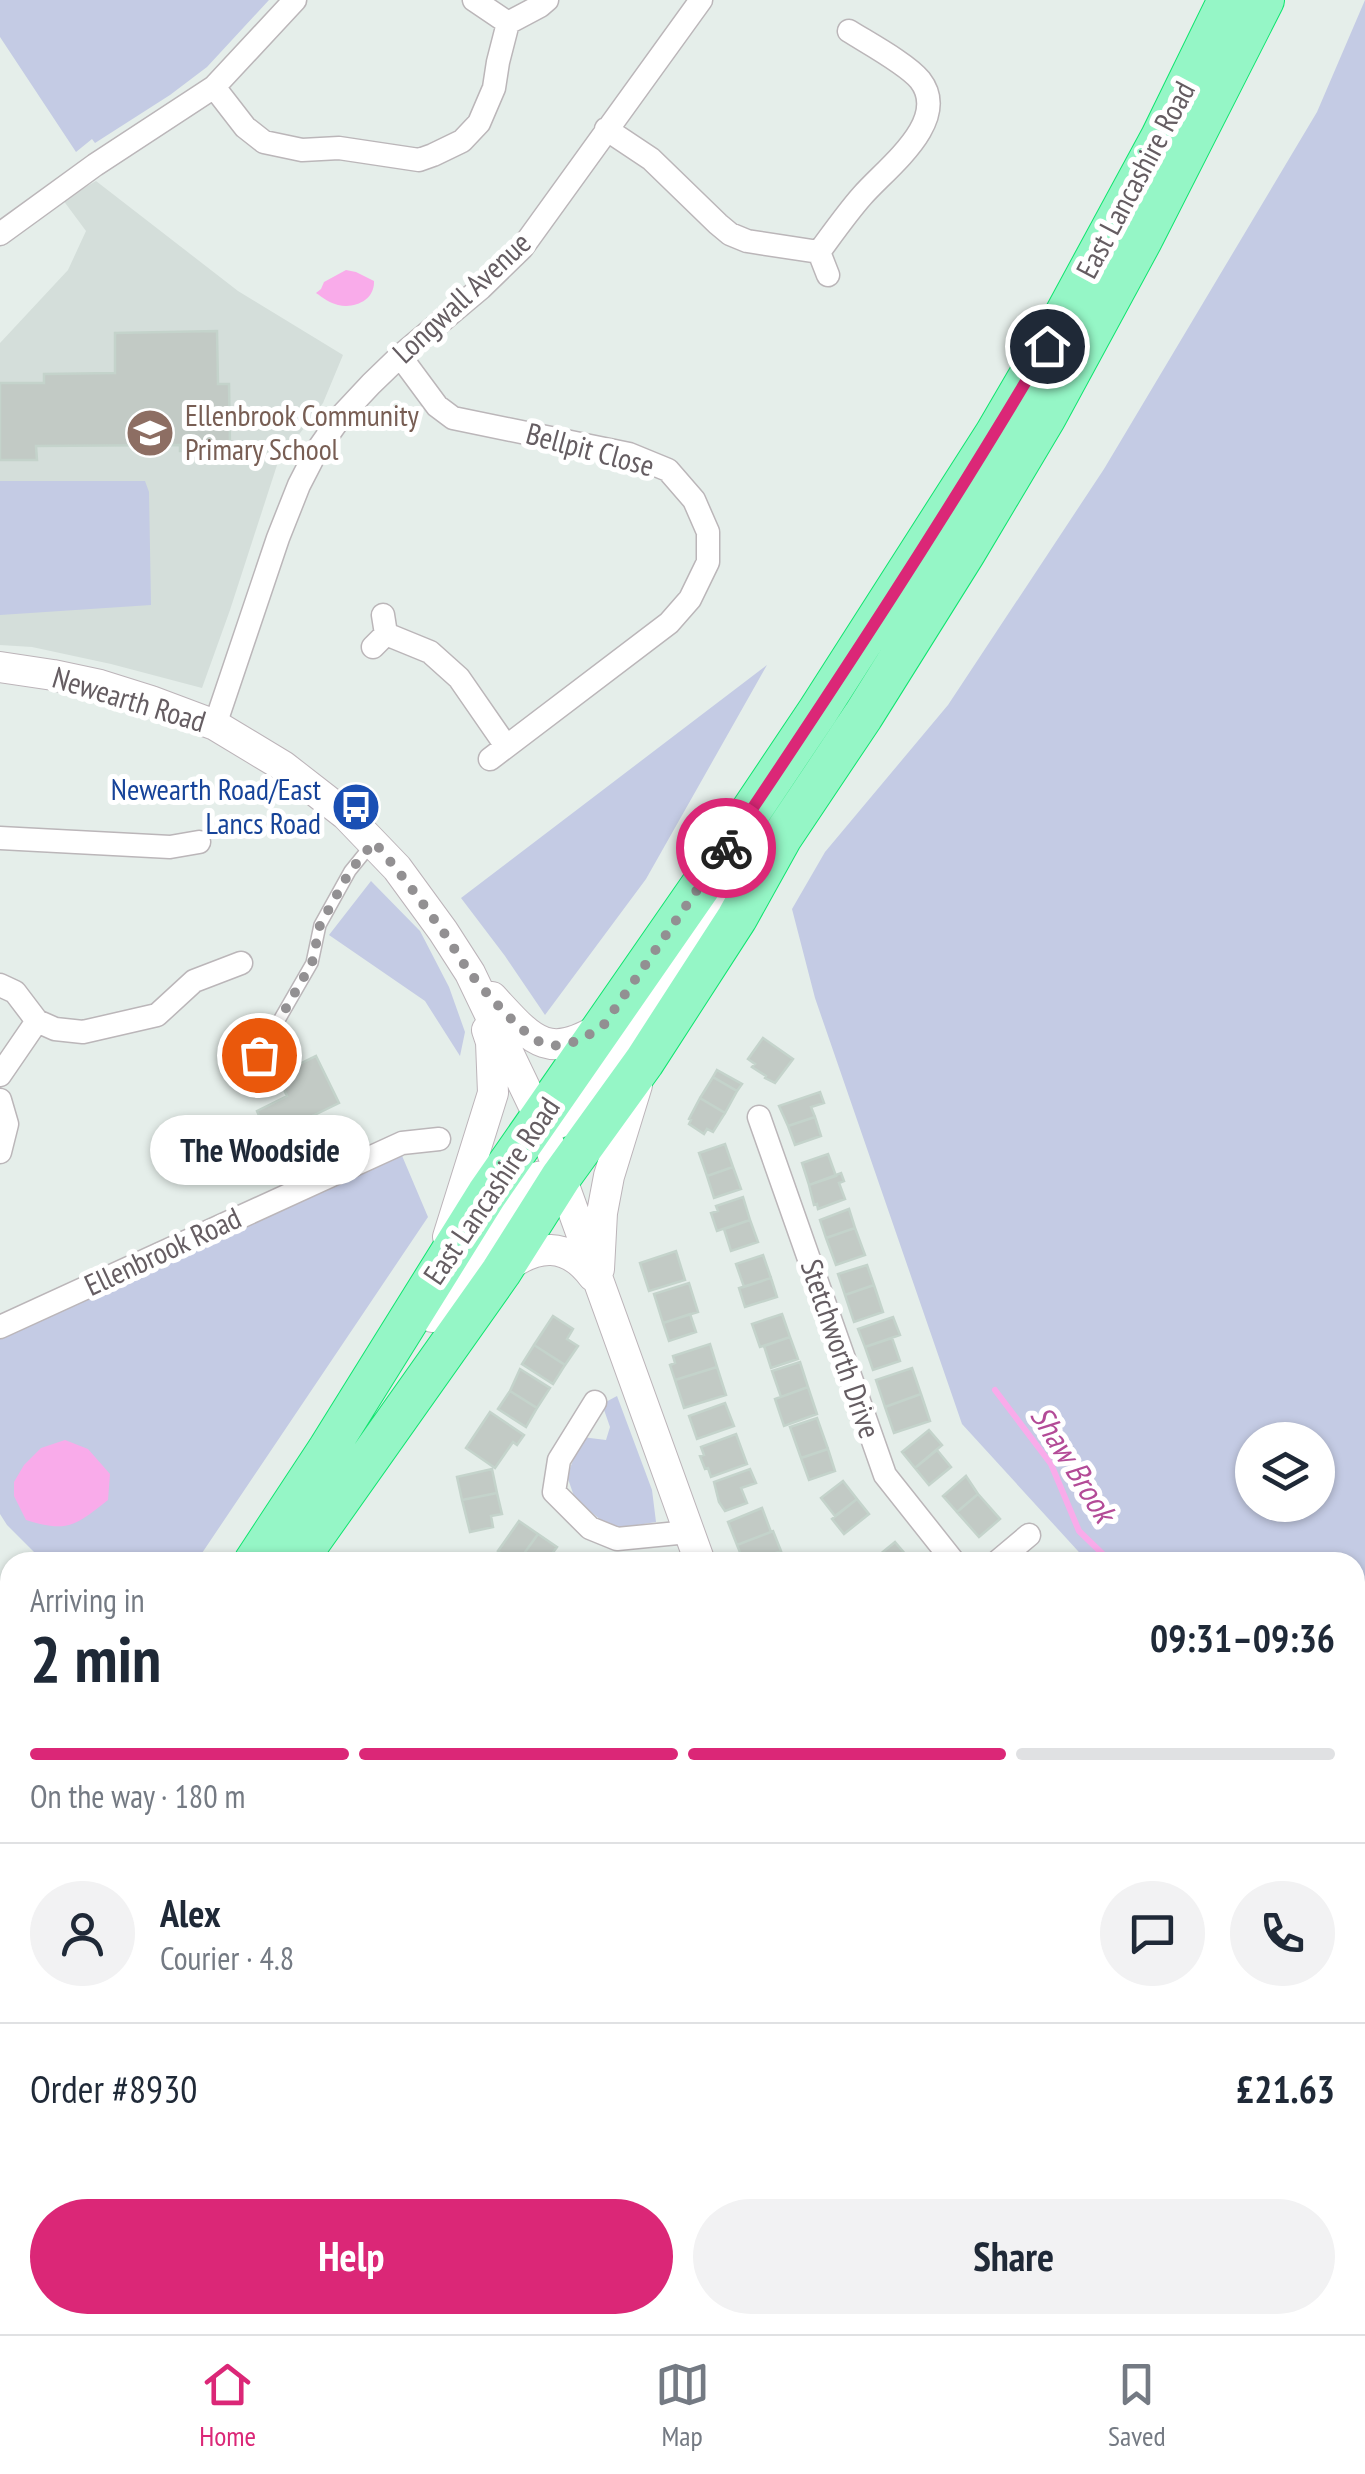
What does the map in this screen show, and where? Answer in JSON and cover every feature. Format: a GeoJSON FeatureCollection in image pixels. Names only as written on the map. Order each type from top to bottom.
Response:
{"type":"FeatureCollection","features":[{"type":"Feature","properties":{"kind":"highway","name":"East Lancashire Road"},"geometry":{"type":"LineString","coordinates":[[261,1552],[487,1194],[818,711],[995,434],[1161,138],[1228,0]]}},
{"type":"Feature","properties":{"kind":"highway","name":"East Lancashire Road"},"geometry":{"type":"LineString","coordinates":[[303,1552],[501,1272],[561,1176],[644,1062],[737,918],[782,836],[934,602],[1046,417],[1142,240],[1264,0]]}},
{"type":"Feature","properties":{"kind":"main road","name":"Newearth Road"},"geometry":{"type":"LineString","coordinates":[[0,667],[100,685],[215,725],[283,766],[346,815],[397,868],[470,973],[540,1119],[561,1176]]}},
{"type":"Feature","properties":{"kind":"main road"},"geometry":{"type":"LineString","coordinates":[[540,1119],[553,1124],[566,1122],[576,1114],[666,982],[782,836]]}},
{"type":"Feature","properties":{"kind":"main road"},"geometry":{"type":"LineString","coordinates":[[470,973],[517,1024],[543,1044],[574,1042],[603,1026]]}},
{"type":"Feature","properties":{"kind":"main road"},"geometry":{"type":"LineString","coordinates":[[434,1278],[493,1094],[490,1042],[470,973]]}},
{"type":"Feature","properties":{"kind":"main road"},"geometry":{"type":"LineString","coordinates":[[598,1282],[602,1213],[609,1176],[644,1062]]}},
{"type":"Feature","properties":{"kind":"main road"},"geometry":{"type":"LineString","coordinates":[[327,1451],[431,1319],[515,1196],[529,1180],[545,1174],[561,1176],[696,1552]]}},
{"type":"Feature","properties":{"kind":"main road"},"geometry":{"type":"LineString","coordinates":[[501,1272],[518,1258],[545,1250],[574,1256],[598,1282]]}},
{"type":"Feature","properties":{"kind":"street"},"geometry":{"type":"LineString","coordinates":[[0,234],[94,165],[214,87],[294,0]]}},
{"type":"Feature","properties":{"kind":"street"},"geometry":{"type":"LineString","coordinates":[[474,0],[508,23]]}},
{"type":"Feature","properties":{"kind":"street"},"geometry":{"type":"LineString","coordinates":[[214,87],[245,127],[264,142],[302,150],[339,148],[419,160],[462,141],[479,124],[494,88],[508,23],[547,0]]}},
{"type":"Feature","properties":{"kind":"street","name":"Longwall Avenue"},"geometry":{"type":"LineString","coordinates":[[215,725],[278,538],[308,468],[342,415],[400,356],[522,248],[701,0]]}},
{"type":"Feature","properties":{"kind":"street"},"geometry":{"type":"LineString","coordinates":[[819,252],[858,200],[904,154],[926,119],[930,102],[920,80],[875,62],[850,30]]}},
{"type":"Feature","properties":{"kind":"street"},"geometry":{"type":"LineString","coordinates":[[606,129],[651,159],[730,234],[747,241],[819,252]]}},
{"type":"Feature","properties":{"kind":"street"},"geometry":{"type":"LineString","coordinates":[[819,252],[828,276]]}},
{"type":"Feature","properties":{"kind":"street","name":"Bellpit Close"},"geometry":{"type":"LineString","coordinates":[[380,632],[430,652],[459,678],[498,752],[669,623],[690,599],[708,562],[708,532],[694,500],[668,470],[630,454],[453,418],[437,406],[400,356]]}},
{"type":"Feature","properties":{"kind":"street"},"geometry":{"type":"LineString","coordinates":[[0,838],[170,847],[199,842]]}},
{"type":"Feature","properties":{"kind":"street"},"geometry":{"type":"LineString","coordinates":[[0,985],[14,992],[37,1022],[83,1032],[157,1015],[194,980],[241,964]]}},
{"type":"Feature","properties":{"kind":"street"},"geometry":{"type":"LineString","coordinates":[[0,1075],[37,1022]]}},
{"type":"Feature","properties":{"kind":"street"},"geometry":{"type":"LineString","coordinates":[[0,1100],[7,1124],[0,1152]]}},
{"type":"Feature","properties":{"kind":"street","name":"Stetchworth Drive"},"geometry":{"type":"LineString","coordinates":[[759,1117],[885,1474],[946,1552]]}},
{"type":"Feature","properties":{"kind":"street","name":"Ellenbrook Road"},"geometry":{"type":"LineString","coordinates":[[0,1327],[402,1143],[439,1139]]}},
{"type":"Feature","properties":{"kind":"street"},"geometry":{"type":"LineString","coordinates":[[595,1402],[559,1460],[554,1492],[590,1528],[617,1539],[688,1532]]}},
{"type":"Feature","properties":{"kind":"street"},"geometry":{"type":"LineString","coordinates":[[1010,1552],[1029,1536]]}},
{"type":"Feature","properties":{"kind":"lane"},"geometry":{"type":"LineString","coordinates":[[259,1055],[312,963],[320,925],[350,871],[374,842]]}},
{"type":"Feature","properties":{"kind":"shaded area"},"geometry":{"type":"Polygon","coordinates":[[[0,0],[269,0],[207,67],[170,95],[76,152],[0,37],[0,0]]]}},
{"type":"Feature","properties":{"kind":"shaded area"},"geometry":{"type":"Polygon","coordinates":[[[1365,0],[1365,1552],[1079,1552],[962,1424],[815,998],[792,909],[825,852],[948,705],[1104,469],[1317,112],[1365,0]]]}},
{"type":"Feature","properties":{"kind":"shaded area","name":"Ellenbrook Community Primary School"},"geometry":{"type":"Polygon","coordinates":[[[96,181],[238,291],[343,355],[323,403],[278,462],[202,688],[32,647],[0,645],[0,343],[68,270],[86,231],[63,200],[96,181]]]}},
{"type":"Feature","properties":{"kind":"shaded area"},"geometry":{"type":"Polygon","coordinates":[[[346,270],[374,281],[368,298],[344,306],[316,293],[324,282],[346,270]]]}},
{"type":"Feature","properties":{"kind":"shaded area"},"geometry":{"type":"Polygon","coordinates":[[[0,481],[145,481],[149,492],[151,605],[0,615],[0,481]]]}},
{"type":"Feature","properties":{"kind":"shaded area"},"geometry":{"type":"Polygon","coordinates":[[[767,665],[646,879],[545,1015],[461,898],[767,665]]]}},
{"type":"Feature","properties":{"kind":"shaded area"},"geometry":{"type":"Polygon","coordinates":[[[371,881],[420,931],[449,987],[465,1032],[460,1056],[425,1001],[329,935],[371,881]]]}},
{"type":"Feature","properties":{"kind":"shaded area"},"geometry":{"type":"Polygon","coordinates":[[[400,1151],[428,1217],[203,1552],[34,1552],[7,1525],[0,1514],[0,1338],[400,1151]]]}},
{"type":"Feature","properties":{"kind":"shaded area"},"geometry":{"type":"Polygon","coordinates":[[[617,1396],[652,1490],[656,1522],[612,1529],[575,1499],[567,1476],[582,1437],[606,1440],[610,1427],[602,1404],[617,1396]]]}},
{"type":"Feature","properties":{"kind":"shaded area"},"geometry":{"type":"Polygon","coordinates":[[[65,1440],[88,1449],[110,1474],[108,1500],[70,1525],[52,1526],[26,1520],[14,1496],[14,1482],[41,1448],[65,1440]]]}},
{"type":"Feature","properties":{"kind":"building"},"geometry":{"type":"Polygon","coordinates":[[[217,331],[218,384],[229,384],[230,444],[218,444],[218,451],[180,451],[180,445],[36,446],[37,460],[0,460],[0,383],[44,383],[44,374],[115,373],[115,333],[217,331]]]}},
{"type":"Feature","properties":{"kind":"building"},"geometry":{"type":"Polygon","coordinates":[[[763,1038],[793,1059],[775,1083],[752,1067],[755,1064],[748,1059],[763,1038]]]}},
{"type":"Feature","properties":{"kind":"building"},"geometry":{"type":"Polygon","coordinates":[[[316,1056],[339,1103],[269,1137],[257,1111],[287,1096],[277,1075],[316,1056]]]}},
{"type":"Feature","properties":{"kind":"building"},"geometry":{"type":"Polygon","coordinates":[[[717,1070],[742,1084],[737,1091],[713,1077],[717,1070]]]}},
{"type":"Feature","properties":{"kind":"building"},"geometry":{"type":"Polygon","coordinates":[[[713,1077],[737,1091],[725,1113],[700,1098],[713,1077]]]}},
{"type":"Feature","properties":{"kind":"building"},"geometry":{"type":"Polygon","coordinates":[[[820,1092],[824,1103],[811,1107],[815,1117],[788,1126],[779,1106],[820,1092]]]}},
{"type":"Feature","properties":{"kind":"building"},"geometry":{"type":"Polygon","coordinates":[[[700,1098],[725,1113],[713,1132],[707,1129],[704,1134],[689,1124],[700,1098]]]}},
{"type":"Feature","properties":{"kind":"building"},"geometry":{"type":"Polygon","coordinates":[[[815,1117],[821,1136],[795,1145],[788,1126],[815,1117]]]}},
{"type":"Feature","properties":{"kind":"building"},"geometry":{"type":"Polygon","coordinates":[[[725,1144],[733,1167],[707,1176],[699,1153],[725,1144]]]}},
{"type":"Feature","properties":{"kind":"building"},"geometry":{"type":"Polygon","coordinates":[[[828,1154],[836,1176],[809,1185],[802,1163],[828,1154]]]}},
{"type":"Feature","properties":{"kind":"building"},"geometry":{"type":"Polygon","coordinates":[[[733,1167],[741,1189],[714,1198],[707,1176],[733,1167]]]}},
{"type":"Feature","properties":{"kind":"building"},"geometry":{"type":"Polygon","coordinates":[[[841,1173],[844,1181],[839,1183],[845,1199],[818,1209],[809,1185],[841,1173]]]}},
{"type":"Feature","properties":{"kind":"building"},"geometry":{"type":"Polygon","coordinates":[[[743,1197],[750,1220],[717,1231],[711,1213],[718,1211],[716,1206],[743,1197]]]}},
{"type":"Feature","properties":{"kind":"building"},"geometry":{"type":"Polygon","coordinates":[[[849,1209],[855,1228],[826,1238],[820,1220],[849,1209]]]}},
{"type":"Feature","properties":{"kind":"building"},"geometry":{"type":"Polygon","coordinates":[[[750,1220],[758,1242],[731,1251],[724,1229],[750,1220]]]}},
{"type":"Feature","properties":{"kind":"building"},"geometry":{"type":"Polygon","coordinates":[[[855,1228],[865,1255],[836,1265],[826,1238],[855,1228]]]}},
{"type":"Feature","properties":{"kind":"building"},"geometry":{"type":"Polygon","coordinates":[[[676,1251],[685,1280],[649,1291],[640,1263],[676,1251]]]}},
{"type":"Feature","properties":{"kind":"building"},"geometry":{"type":"Polygon","coordinates":[[[763,1255],[771,1278],[744,1287],[736,1264],[763,1255]]]}},
{"type":"Feature","properties":{"kind":"building"},"geometry":{"type":"Polygon","coordinates":[[[867,1265],[874,1285],[845,1295],[838,1274],[867,1265]]]}},
{"type":"Feature","properties":{"kind":"building"},"geometry":{"type":"Polygon","coordinates":[[[771,1278],[777,1297],[745,1307],[739,1288],[771,1278]]]}},
{"type":"Feature","properties":{"kind":"building"},"geometry":{"type":"Polygon","coordinates":[[[689,1283],[698,1312],[663,1323],[654,1294],[689,1283]]]}},
{"type":"Feature","properties":{"kind":"building"},"geometry":{"type":"Polygon","coordinates":[[[874,1285],[883,1312],[854,1322],[845,1295],[874,1285]]]}},
{"type":"Feature","properties":{"kind":"building"},"geometry":{"type":"Polygon","coordinates":[[[690,1314],[696,1332],[669,1341],[663,1323],[690,1314]]]}},
{"type":"Feature","properties":{"kind":"building"},"geometry":{"type":"Polygon","coordinates":[[[782,1314],[790,1337],[760,1347],[752,1324],[782,1314]]]}},
{"type":"Feature","properties":{"kind":"building"},"geometry":{"type":"Polygon","coordinates":[[[553,1316],[573,1329],[567,1339],[578,1346],[565,1365],[534,1345],[553,1316]]]}},
{"type":"Feature","properties":{"kind":"building"},"geometry":{"type":"Polygon","coordinates":[[[893,1317],[900,1335],[865,1347],[858,1329],[893,1317]]]}},
{"type":"Feature","properties":{"kind":"building"},"geometry":{"type":"Polygon","coordinates":[[[790,1337],[798,1359],[771,1368],[764,1346],[790,1337]]]}},
{"type":"Feature","properties":{"kind":"building"},"geometry":{"type":"Polygon","coordinates":[[[892,1338],[900,1361],[873,1370],[865,1347],[892,1338]]]}},
{"type":"Feature","properties":{"kind":"building"},"geometry":{"type":"Polygon","coordinates":[[[710,1344],[717,1367],[675,1380],[670,1365],[675,1363],[673,1356],[710,1344]]]}},
{"type":"Feature","properties":{"kind":"building"},"geometry":{"type":"Polygon","coordinates":[[[534,1345],[565,1365],[553,1384],[522,1364],[534,1345]]]}},
{"type":"Feature","properties":{"kind":"building"},"geometry":{"type":"Polygon","coordinates":[[[800,1362],[808,1387],[781,1397],[772,1371],[800,1362]]]}},
{"type":"Feature","properties":{"kind":"building"},"geometry":{"type":"Polygon","coordinates":[[[717,1367],[726,1395],[684,1408],[675,1380],[717,1367]]]}},
{"type":"Feature","properties":{"kind":"building"},"geometry":{"type":"Polygon","coordinates":[[[912,1368],[921,1394],[885,1407],[876,1380],[912,1368]]]}},
{"type":"Feature","properties":{"kind":"building"},"geometry":{"type":"Polygon","coordinates":[[[520,1369],[550,1388],[537,1408],[510,1391],[520,1369]]]}},
{"type":"Feature","properties":{"kind":"building"},"geometry":{"type":"Polygon","coordinates":[[[808,1387],[817,1414],[784,1426],[775,1399],[808,1387]]]}},
{"type":"Feature","properties":{"kind":"building"},"geometry":{"type":"Polygon","coordinates":[[[510,1391],[537,1408],[526,1427],[498,1409],[510,1391]]]}},
{"type":"Feature","properties":{"kind":"building"},"geometry":{"type":"Polygon","coordinates":[[[921,1394],[930,1421],[894,1433],[885,1407],[921,1394]]]}},
{"type":"Feature","properties":{"kind":"building"},"geometry":{"type":"Polygon","coordinates":[[[725,1403],[734,1426],[697,1439],[689,1416],[725,1403]]]}},
{"type":"Feature","properties":{"kind":"building"},"geometry":{"type":"Polygon","coordinates":[[[490,1412],[524,1435],[517,1445],[513,1442],[495,1468],[466,1448],[490,1412]]]}},
{"type":"Feature","properties":{"kind":"building"},"geometry":{"type":"Polygon","coordinates":[[[817,1418],[828,1449],[801,1458],[790,1427],[817,1418]]]}},
{"type":"Feature","properties":{"kind":"building"},"geometry":{"type":"Polygon","coordinates":[[[929,1430],[942,1445],[915,1468],[902,1452],[929,1430]]]}},
{"type":"Feature","properties":{"kind":"building"},"geometry":{"type":"Polygon","coordinates":[[[736,1434],[747,1464],[711,1477],[700,1456],[704,1455],[701,1447],[736,1434]]]}},
{"type":"Feature","properties":{"kind":"building"},"geometry":{"type":"Polygon","coordinates":[[[828,1449],[835,1471],[809,1480],[801,1458],[828,1449]]]}},
{"type":"Feature","properties":{"kind":"building"},"geometry":{"type":"Polygon","coordinates":[[[937,1450],[951,1467],[929,1485],[915,1468],[937,1450]]]}},
{"type":"Feature","properties":{"kind":"building"},"geometry":{"type":"Polygon","coordinates":[[[492,1469],[497,1493],[462,1500],[457,1477],[492,1469]]]}},
{"type":"Feature","properties":{"kind":"building"},"geometry":{"type":"Polygon","coordinates":[[[750,1469],[756,1483],[741,1488],[747,1503],[725,1511],[714,1482],[750,1469]]]}},
{"type":"Feature","properties":{"kind":"building"},"geometry":{"type":"Polygon","coordinates":[[[966,1476],[978,1494],[957,1512],[943,1496],[966,1476]]]}},
{"type":"Feature","properties":{"kind":"building"},"geometry":{"type":"Polygon","coordinates":[[[843,1481],[857,1499],[835,1516],[821,1498],[843,1481]]]}},
{"type":"Feature","properties":{"kind":"building"},"geometry":{"type":"Polygon","coordinates":[[[497,1493],[502,1514],[491,1516],[493,1527],[470,1532],[462,1500],[497,1493]]]}},
{"type":"Feature","properties":{"kind":"building"},"geometry":{"type":"Polygon","coordinates":[[[978,1494],[1000,1519],[979,1537],[957,1512],[978,1494]]]}},
{"type":"Feature","properties":{"kind":"building"},"geometry":{"type":"Polygon","coordinates":[[[857,1499],[869,1514],[844,1534],[832,1519],[857,1499]]]}},
{"type":"Feature","properties":{"kind":"building"},"geometry":{"type":"Polygon","coordinates":[[[762,1508],[771,1532],[737,1545],[728,1522],[762,1508]]]}},
{"type":"Feature","properties":{"kind":"building"},"geometry":{"type":"Polygon","coordinates":[[[519,1521],[538,1534],[525,1552],[498,1551],[519,1521]]]}},
{"type":"Feature","properties":{"kind":"building"},"geometry":{"type":"Polygon","coordinates":[[[773,1531],[781,1551],[740,1552],[737,1545],[773,1531]]]}},
{"type":"Feature","properties":{"kind":"building"},"geometry":{"type":"Polygon","coordinates":[[[538,1534],[557,1547],[553,1552],[525,1552],[538,1534]]]}},
{"type":"Feature","properties":{"kind":"building"},"geometry":{"type":"Polygon","coordinates":[[[895,1542],[904,1552],[883,1552],[895,1542]]]}},
{"type":"Feature","properties":{"kind":"waterway","name":"Shaw Brook"},"geometry":{"type":"LineString","coordinates":[[995,1390],[1051,1464],[1079,1531],[1101,1552]]}},
{"type":"Feature","properties":{"kind":"way so far"},"geometry":{"type":"LineString","coordinates":[[259,1055],[312,963],[320,925],[350,871],[374,842],[397,868],[470,973],[517,1024],[543,1044],[554,1045],[574,1042],[603,1026],[726,848]]}},
{"type":"Feature","properties":{"kind":"place","name":"Ellenbrook Community Primary School"},"geometry":{"type":"Point","coordinates":[150,433]}},
{"type":"Feature","properties":{"kind":"place","name":"Newearth Road/East Lancs Road"},"geometry":{"type":"Point","coordinates":[356,807]}},
{"type":"Feature","properties":{"kind":"place","name":"The Woodside"},"geometry":{"type":"Point","coordinates":[259,1055]}},
{"type":"Feature","properties":{"kind":"route"},"geometry":{"type":"LineString","coordinates":[[726,848],[818,711],[1047,346]]}}]}
